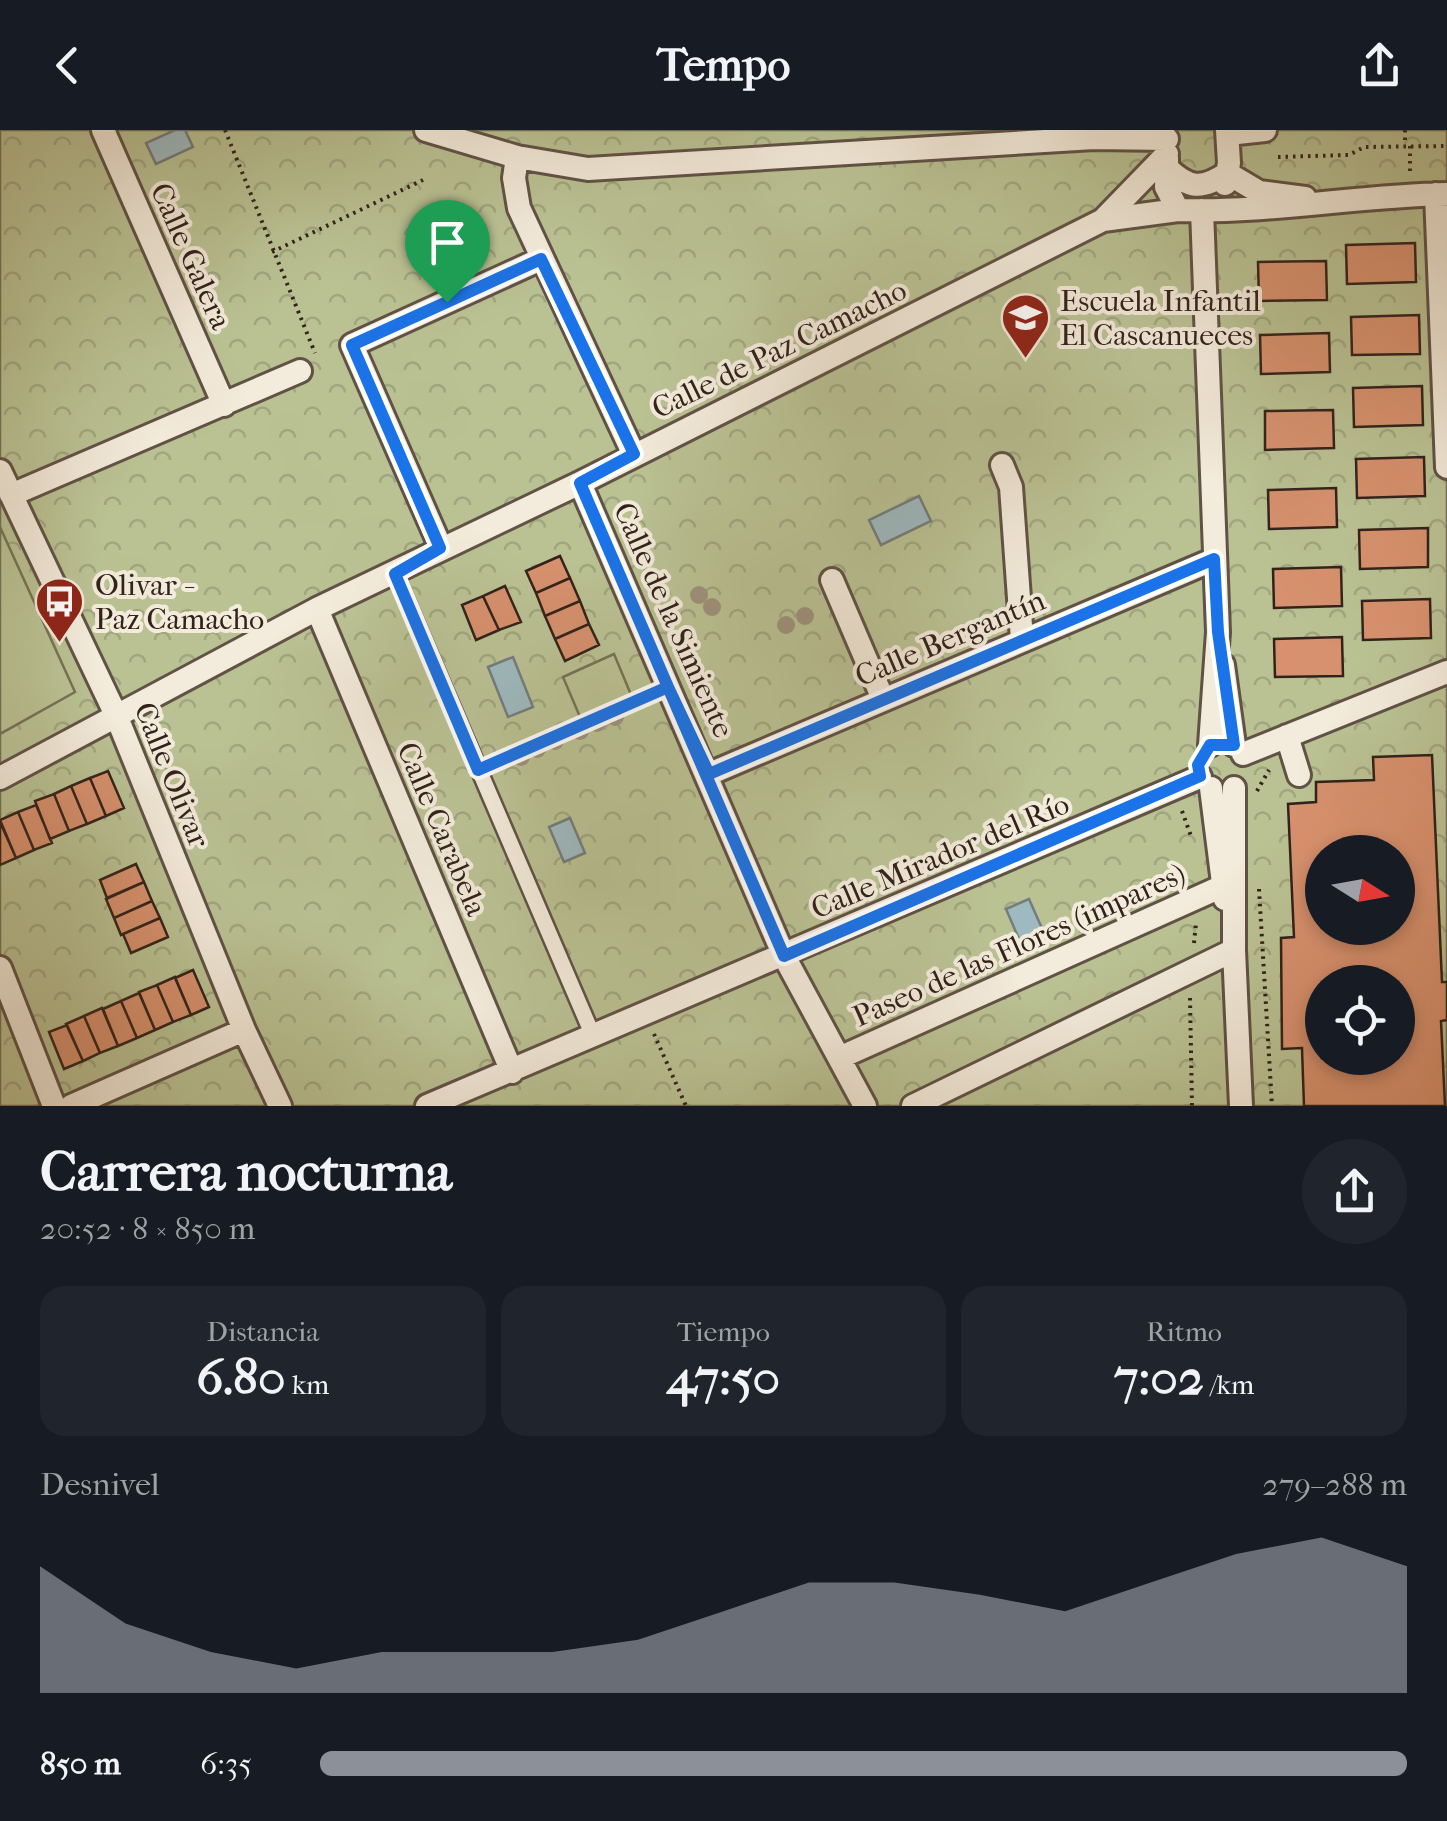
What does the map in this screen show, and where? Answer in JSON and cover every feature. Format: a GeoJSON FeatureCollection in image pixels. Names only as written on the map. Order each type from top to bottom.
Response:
{"type":"FeatureCollection","features":[{"type":"Feature","properties":{"kind":"street","name":"Calle Galera"},"geometry":{"type":"LineString","coordinates":[[103,130],[224,405]]}},
{"type":"Feature","properties":{"kind":"street"},"geometry":{"type":"LineString","coordinates":[[426,130],[468,136],[517,157],[588,169],[1094,138],[1168,148]]}},
{"type":"Feature","properties":{"kind":"street"},"geometry":{"type":"LineString","coordinates":[[1190,210],[1215,205],[1224,194],[1228,132],[1265,130]]}},
{"type":"Feature","properties":{"kind":"street"},"geometry":{"type":"LineString","coordinates":[[1168,148],[1182,184],[1213,183],[1227,173]]}},
{"type":"Feature","properties":{"kind":"street"},"geometry":{"type":"LineString","coordinates":[[1168,148],[1166,187],[1190,210],[1218,632],[1210,745],[1198,765],[1225,787],[1241,1106]]}},
{"type":"Feature","properties":{"kind":"street","name":"Calle de Paz Camacho"},"geometry":{"type":"LineString","coordinates":[[1103,220],[1168,148]]}},
{"type":"Feature","properties":{"kind":"street"},"geometry":{"type":"LineString","coordinates":[[517,157],[514,178],[519,208],[634,454]]}},
{"type":"Feature","properties":{"kind":"street"},"geometry":{"type":"LineString","coordinates":[[1227,173],[1259,192],[1328,200],[1441,194],[1447,466]]}},
{"type":"Feature","properties":{"kind":"street","name":"Calle de Paz Camacho"},"geometry":{"type":"LineString","coordinates":[[0,778],[317,608],[580,483],[1103,220],[1190,210],[1282,210],[1328,200]]}},
{"type":"Feature","properties":{"kind":"street"},"geometry":{"type":"LineString","coordinates":[[440,548],[352,345],[541,259]]}},
{"type":"Feature","properties":{"kind":"street"},"geometry":{"type":"LineString","coordinates":[[11,496],[300,371]]}},
{"type":"Feature","properties":{"kind":"street"},"geometry":{"type":"LineString","coordinates":[[1002,465],[1011,488],[1022,640]]}},
{"type":"Feature","properties":{"kind":"street","name":"Calle Olivar"},"geometry":{"type":"LineString","coordinates":[[0,471],[116,715],[244,1030],[280,1106]]}},
{"type":"Feature","properties":{"kind":"street","name":"Calle de la Simiente"},"geometry":{"type":"LineString","coordinates":[[580,483],[709,774],[784,956],[866,1106]]}},
{"type":"Feature","properties":{"kind":"street","name":"Calle Bergantín"},"geometry":{"type":"LineString","coordinates":[[709,774],[1214,559]]}},
{"type":"Feature","properties":{"kind":"street"},"geometry":{"type":"LineString","coordinates":[[395,574],[594,1038]]}},
{"type":"Feature","properties":{"kind":"street"},"geometry":{"type":"LineString","coordinates":[[832,580],[883,699]]}},
{"type":"Feature","properties":{"kind":"street","name":"Calle Carabela"},"geometry":{"type":"LineString","coordinates":[[317,608],[512,1072]]}},
{"type":"Feature","properties":{"kind":"street"},"geometry":{"type":"LineString","coordinates":[[1218,632],[1247,748],[1243,779],[1225,787]]}},
{"type":"Feature","properties":{"kind":"street"},"geometry":{"type":"LineString","coordinates":[[1210,745],[1247,748],[1287,736],[1447,672]]}},
{"type":"Feature","properties":{"kind":"street"},"geometry":{"type":"LineString","coordinates":[[1287,736],[1300,775]]}},
{"type":"Feature","properties":{"kind":"street"},"geometry":{"type":"LineString","coordinates":[[1225,787],[1223,886],[1234,948]]}},
{"type":"Feature","properties":{"kind":"street","name":"Calle Mirador del Río"},"geometry":{"type":"LineString","coordinates":[[427,1106],[1174,788],[1225,787]]}},
{"type":"Feature","properties":{"kind":"street","name":"Paseo de las Flores (impares)"},"geometry":{"type":"LineString","coordinates":[[840,1058],[1223,886]]}},
{"type":"Feature","properties":{"kind":"street"},"geometry":{"type":"LineString","coordinates":[[913,1106],[1234,948]]}},
{"type":"Feature","properties":{"kind":"street"},"geometry":{"type":"LineString","coordinates":[[0,968],[54,1106]]}},
{"type":"Feature","properties":{"kind":"street"},"geometry":{"type":"LineString","coordinates":[[72,1106],[244,1030]]}},
{"type":"Feature","properties":{"kind":"path"},"geometry":{"type":"LineString","coordinates":[[225,130],[320,363],[300,371]]}},
{"type":"Feature","properties":{"kind":"path"},"geometry":{"type":"LineString","coordinates":[[1405,130],[1406,146]]}},
{"type":"Feature","properties":{"kind":"path"},"geometry":{"type":"LineString","coordinates":[[1278,157],[1349,155],[1364,148],[1447,146]]}},
{"type":"Feature","properties":{"kind":"path"},"geometry":{"type":"LineString","coordinates":[[272,252],[423,180]]}},
{"type":"Feature","properties":{"kind":"path"},"geometry":{"type":"LineString","coordinates":[[478,770],[668,687]]}},
{"type":"Feature","properties":{"kind":"path"},"geometry":{"type":"LineString","coordinates":[[1225,787],[1270,774],[1247,748]]}},
{"type":"Feature","properties":{"kind":"path"},"geometry":{"type":"LineString","coordinates":[[1174,788],[1197,853]]}},
{"type":"Feature","properties":{"kind":"path"},"geometry":{"type":"LineString","coordinates":[[1258,872],[1272,1106]]}},
{"type":"Feature","properties":{"kind":"path"},"geometry":{"type":"LineString","coordinates":[[646,1016],[686,1106]]}},
{"type":"Feature","properties":{"kind":"green space"},"geometry":{"type":"Polygon","coordinates":[[[0,130],[1447,130],[1447,1106],[0,1106],[0,130]]]}},
{"type":"Feature","properties":{"kind":"green space"},"geometry":{"type":"Polygon","coordinates":[[[0,527],[75,692],[0,734],[0,527]]]}},
{"type":"Feature","properties":{"kind":"green space"},"geometry":{"type":"Polygon","coordinates":[[[614,654],[632,697],[580,717],[563,677],[614,654]]]}},
{"type":"Feature","properties":{"kind":"water"},"geometry":{"type":"Polygon","coordinates":[[[175,130],[185,130],[193,147],[156,164],[146,143],[175,130]]]}},
{"type":"Feature","properties":{"kind":"water"},"geometry":{"type":"Polygon","coordinates":[[[919,496],[931,521],[881,545],[869,520],[919,496]]]}},
{"type":"Feature","properties":{"kind":"water"},"geometry":{"type":"Polygon","coordinates":[[[513,657],[533,707],[508,717],[488,667],[513,657]]]}},
{"type":"Feature","properties":{"kind":"water"},"geometry":{"type":"Polygon","coordinates":[[[570,818],[585,853],[564,862],[549,827],[570,818]]]}},
{"type":"Feature","properties":{"kind":"water"},"geometry":{"type":"Polygon","coordinates":[[[1029,899],[1048,942],[1025,953],[1006,909],[1029,899]]]}},
{"type":"Feature","properties":{"kind":"building"},"geometry":{"type":"Polygon","coordinates":[[[1415,243],[1416,282],[1347,284],[1346,245],[1415,243]]]}},
{"type":"Feature","properties":{"kind":"building"},"geometry":{"type":"Polygon","coordinates":[[[1326,261],[1327,300],[1259,301],[1258,262],[1326,261]]]}},
{"type":"Feature","properties":{"kind":"building"},"geometry":{"type":"Polygon","coordinates":[[[1419,315],[1420,354],[1352,355],[1351,317],[1419,315]]]}},
{"type":"Feature","properties":{"kind":"building"},"geometry":{"type":"Polygon","coordinates":[[[1329,333],[1330,372],[1261,374],[1260,335],[1329,333]]]}},
{"type":"Feature","properties":{"kind":"building"},"geometry":{"type":"Polygon","coordinates":[[[1422,386],[1423,425],[1354,427],[1353,388],[1422,386]]]}},
{"type":"Feature","properties":{"kind":"building"},"geometry":{"type":"Polygon","coordinates":[[[1333,410],[1334,448],[1265,450],[1265,411],[1333,410]]]}},
{"type":"Feature","properties":{"kind":"building"},"geometry":{"type":"Polygon","coordinates":[[[1424,457],[1425,496],[1357,498],[1356,459],[1424,457]]]}},
{"type":"Feature","properties":{"kind":"building"},"geometry":{"type":"Polygon","coordinates":[[[1336,488],[1337,527],[1269,529],[1268,490],[1336,488]]]}},
{"type":"Feature","properties":{"kind":"building"},"geometry":{"type":"Polygon","coordinates":[[[1428,528],[1428,567],[1360,569],[1359,530],[1428,528]]]}},
{"type":"Feature","properties":{"kind":"building"},"geometry":{"type":"Polygon","coordinates":[[[560,556],[570,578],[536,593],[526,571],[560,556]]]}},
{"type":"Feature","properties":{"kind":"building"},"geometry":{"type":"Polygon","coordinates":[[[1341,567],[1342,606],[1274,608],[1273,569],[1341,567]]]}},
{"type":"Feature","properties":{"kind":"building"},"geometry":{"type":"Polygon","coordinates":[[[570,578],[580,601],[545,616],[536,593],[570,578]]]}},
{"type":"Feature","properties":{"kind":"building"},"geometry":{"type":"Polygon","coordinates":[[[505,586],[521,622],[499,630],[483,596],[505,586]]]}},
{"type":"Feature","properties":{"kind":"building"},"geometry":{"type":"Polygon","coordinates":[[[483,596],[499,630],[476,640],[462,605],[483,596]]]}},
{"type":"Feature","properties":{"kind":"building"},"geometry":{"type":"Polygon","coordinates":[[[1430,599],[1431,638],[1363,640],[1362,601],[1430,599]]]}},
{"type":"Feature","properties":{"kind":"building"},"geometry":{"type":"Polygon","coordinates":[[[580,601],[589,624],[555,639],[545,616],[580,601]]]}},
{"type":"Feature","properties":{"kind":"building"},"geometry":{"type":"Polygon","coordinates":[[[589,624],[599,645],[565,661],[555,639],[589,624]]]}},
{"type":"Feature","properties":{"kind":"building"},"geometry":{"type":"Polygon","coordinates":[[[1342,637],[1343,676],[1275,677],[1274,639],[1342,637]]]}},
{"type":"Feature","properties":{"kind":"building"},"geometry":{"type":"Polygon","coordinates":[[[1432,755],[1442,982],[1447,982],[1447,1020],[1441,1021],[1445,1106],[1304,1106],[1302,1048],[1282,1049],[1281,938],[1294,937],[1288,804],[1316,802],[1316,782],[1374,780],[1373,757],[1432,755]]]}},
{"type":"Feature","properties":{"kind":"building"},"geometry":{"type":"Polygon","coordinates":[[[108,771],[124,808],[106,816],[90,778],[108,771]]]}},
{"type":"Feature","properties":{"kind":"building"},"geometry":{"type":"Polygon","coordinates":[[[90,778],[106,816],[87,824],[71,786],[90,778]]]}},
{"type":"Feature","properties":{"kind":"building"},"geometry":{"type":"Polygon","coordinates":[[[71,786],[87,824],[69,831],[54,794],[71,786]]]}},
{"type":"Feature","properties":{"kind":"building"},"geometry":{"type":"Polygon","coordinates":[[[54,794],[69,831],[50,839],[35,801],[54,794]]]}},
{"type":"Feature","properties":{"kind":"building"},"geometry":{"type":"Polygon","coordinates":[[[36,805],[52,843],[34,850],[18,812],[36,805]]]}},
{"type":"Feature","properties":{"kind":"building"},"geometry":{"type":"Polygon","coordinates":[[[18,812],[34,850],[16,858],[0,820],[18,812]]]}},
{"type":"Feature","properties":{"kind":"building"},"geometry":{"type":"Polygon","coordinates":[[[0,822],[16,858],[0,865],[0,822]]]}},
{"type":"Feature","properties":{"kind":"building"},"geometry":{"type":"Polygon","coordinates":[[[136,864],[144,882],[107,898],[100,880],[136,864]]]}},
{"type":"Feature","properties":{"kind":"building"},"geometry":{"type":"Polygon","coordinates":[[[144,882],[152,901],[114,918],[106,899],[144,882]]]}},
{"type":"Feature","properties":{"kind":"building"},"geometry":{"type":"Polygon","coordinates":[[[152,901],[160,918],[121,935],[114,918],[152,901]]]}},
{"type":"Feature","properties":{"kind":"building"},"geometry":{"type":"Polygon","coordinates":[[[160,918],[168,937],[131,953],[123,934],[160,918]]]}},
{"type":"Feature","properties":{"kind":"building"},"geometry":{"type":"Polygon","coordinates":[[[193,970],[209,1007],[191,1015],[175,978],[193,970]]]}},
{"type":"Feature","properties":{"kind":"building"},"geometry":{"type":"Polygon","coordinates":[[[175,977],[191,1015],[173,1022],[157,985],[175,977]]]}},
{"type":"Feature","properties":{"kind":"building"},"geometry":{"type":"Polygon","coordinates":[[[157,985],[173,1022],[155,1030],[139,992],[157,985]]]}},
{"type":"Feature","properties":{"kind":"building"},"geometry":{"type":"Polygon","coordinates":[[[139,993],[155,1030],[137,1038],[121,1001],[139,993]]]}},
{"type":"Feature","properties":{"kind":"building"},"geometry":{"type":"Polygon","coordinates":[[[121,1001],[137,1038],[118,1046],[103,1009],[121,1001]]]}},
{"type":"Feature","properties":{"kind":"building"},"geometry":{"type":"Polygon","coordinates":[[[102,1008],[118,1046],[100,1053],[84,1016],[102,1008]]]}},
{"type":"Feature","properties":{"kind":"building"},"geometry":{"type":"Polygon","coordinates":[[[84,1016],[100,1053],[83,1061],[66,1024],[84,1016]]]}},
{"type":"Feature","properties":{"kind":"building"},"geometry":{"type":"Polygon","coordinates":[[[67,1025],[83,1061],[64,1069],[49,1032],[67,1025]]]}},
{"type":"Feature","properties":{"kind":"place","name":"Escuela Infantil El Cascanueces"},"geometry":{"type":"Point","coordinates":[1025,360]}},
{"type":"Feature","properties":{"kind":"place","name":"Olivar - Paz Camacho"},"geometry":{"type":"Point","coordinates":[60,644]}},
{"type":"Feature","properties":{"kind":"route"},"geometry":{"type":"LineString","coordinates":[[447,302],[352,345],[440,548],[395,574],[478,770],[668,687],[709,774],[1214,559],[1218,632],[1234,745],[1210,745],[1198,765],[1200,776],[784,956],[709,774],[580,483],[634,454],[541,259],[447,302]]}}]}
